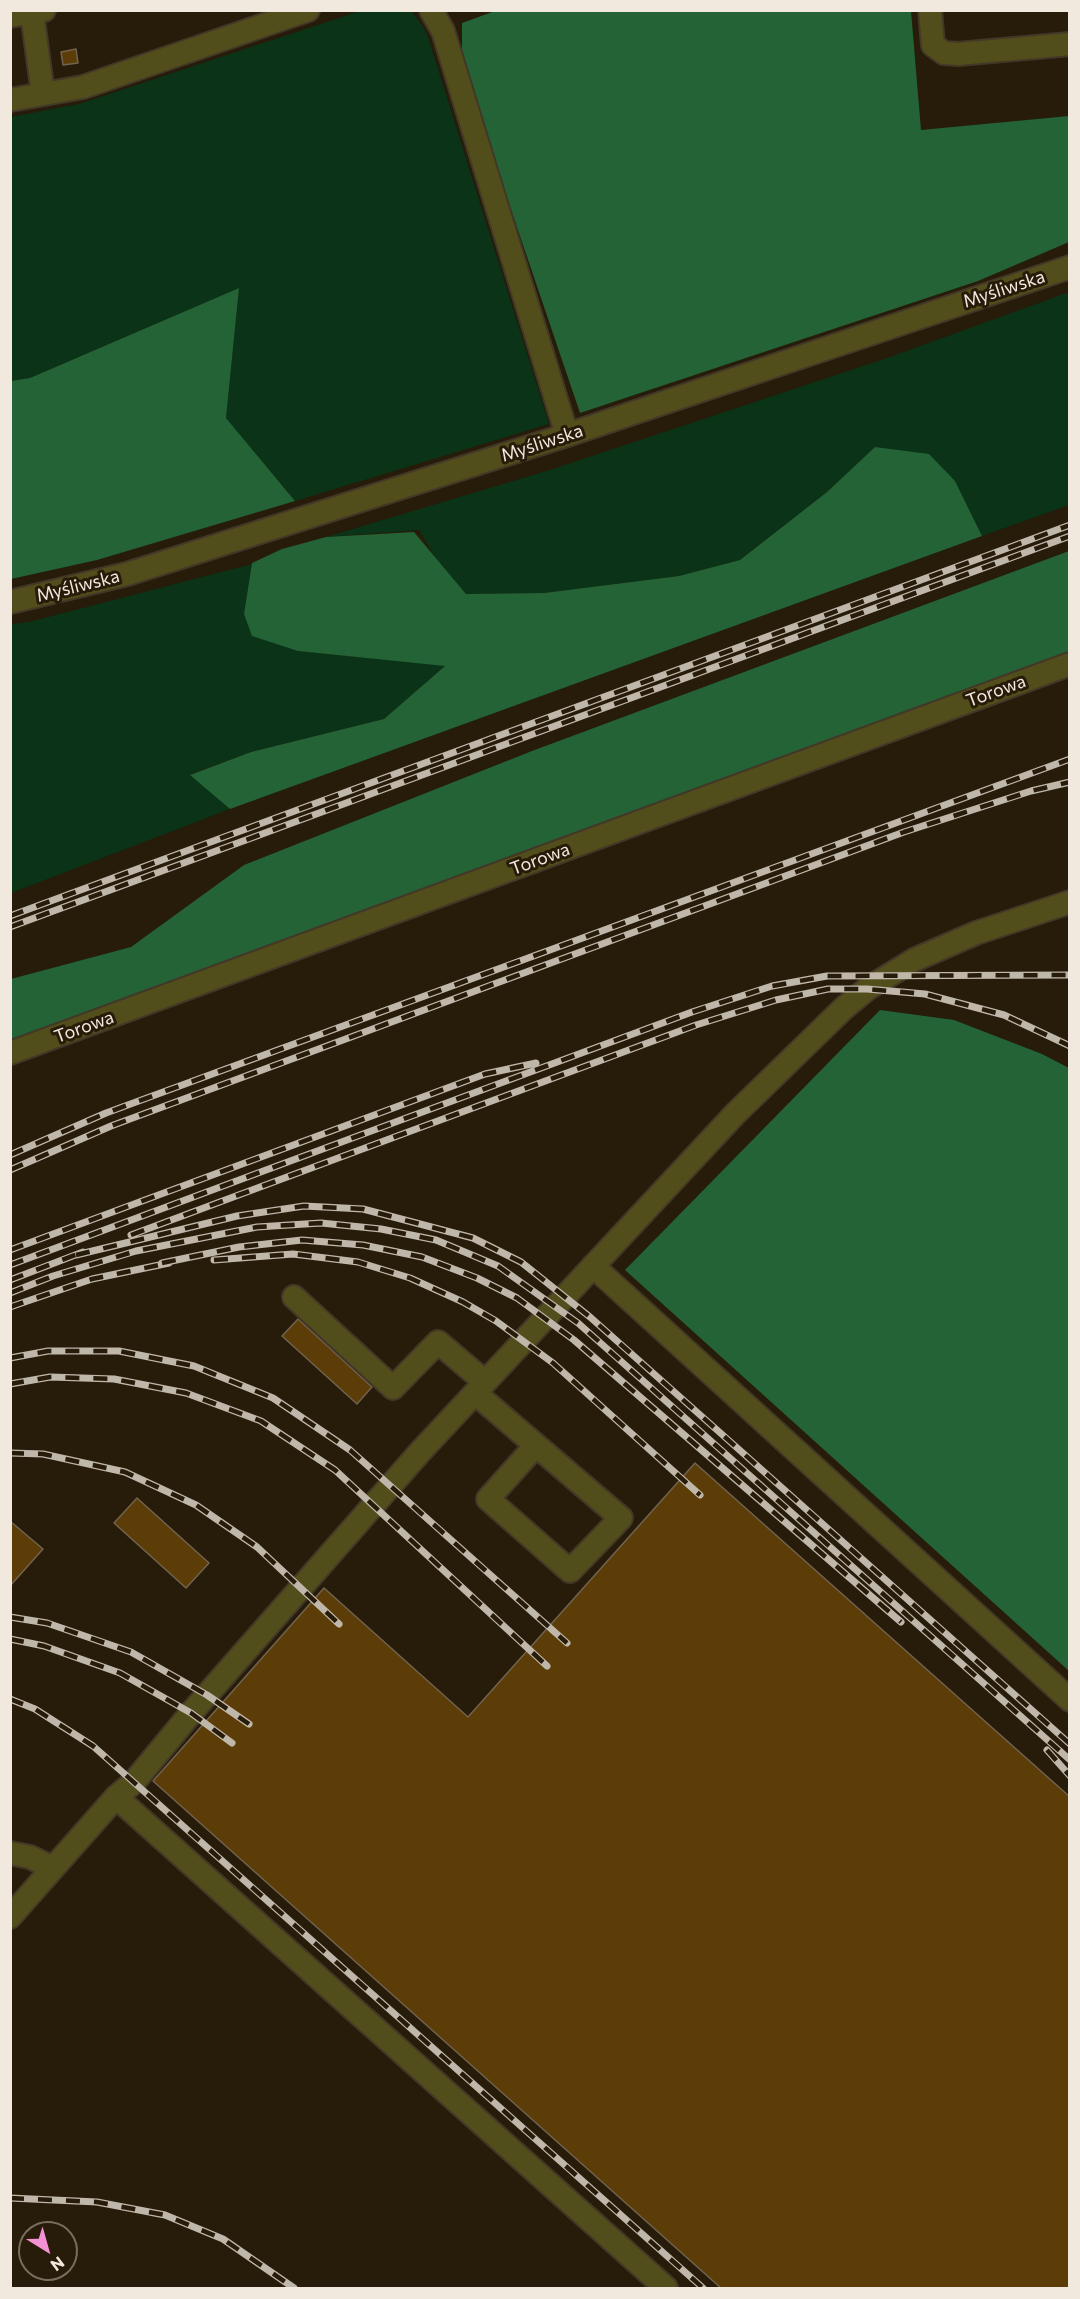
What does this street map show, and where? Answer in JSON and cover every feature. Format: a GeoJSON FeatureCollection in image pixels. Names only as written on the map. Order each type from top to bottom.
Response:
{"type":"FeatureCollection","features":[{"type":"Feature","properties":{"kind":"street"},"geometry":{"type":"LineString","coordinates":[[10,100],[83,87],[308,10]]}},
{"type":"Feature","properties":{"kind":"street"},"geometry":{"type":"LineString","coordinates":[[431,10],[443,31],[567,435]]}},
{"type":"Feature","properties":{"kind":"street"},"geometry":{"type":"LineString","coordinates":[[930,10],[933,45],[944,53],[1070,44]]}},
{"type":"Feature","properties":{"kind":"street"},"geometry":{"type":"LineString","coordinates":[[29,13],[43,94]]}},
{"type":"Feature","properties":{"kind":"street","name":"Myśliwska"},"geometry":{"type":"LineString","coordinates":[[10,602],[127,574],[567,435],[1070,267]]}},
{"type":"Feature","properties":{"kind":"street","name":"Torowa"},"geometry":{"type":"LineString","coordinates":[[10,1053],[1070,664]]}},
{"type":"Feature","properties":{"kind":"street"},"geometry":{"type":"LineString","coordinates":[[10,1917],[116,1797],[134,1782],[190,1713],[480,1388],[735,1114],[843,1008],[867,989],[914,960],[976,933],[1070,902]]}},
{"type":"Feature","properties":{"kind":"street"},"geometry":{"type":"LineString","coordinates":[[593,1266],[1070,1700]]}},
{"type":"Feature","properties":{"kind":"street"},"geometry":{"type":"LineString","coordinates":[[294,1297],[393,1388],[438,1342],[480,1388],[621,1518],[570,1571],[488,1499],[530,1452]]}},
{"type":"Feature","properties":{"kind":"street"},"geometry":{"type":"LineString","coordinates":[[116,1797],[666,2289]]}},
{"type":"Feature","properties":{"kind":"street"},"geometry":{"type":"LineString","coordinates":[[10,1853],[30,1857],[53,1868]]}},
{"type":"Feature","properties":{"kind":"green space"},"geometry":{"type":"Polygon","coordinates":[[[410,10],[428,37],[549,424],[295,501],[226,418],[239,288],[30,378],[11,381],[11,117],[79,104],[360,11],[410,10]]]}},
{"type":"Feature","properties":{"kind":"green space"},"geometry":{"type":"Polygon","coordinates":[[[495,11],[911,11],[921,130],[1069,116],[1069,242],[978,281],[580,413],[462,65],[462,23],[495,11]]]}},
{"type":"Feature","properties":{"kind":"green space"},"geometry":{"type":"Polygon","coordinates":[[[239,288],[226,418],[295,501],[97,560],[11,579],[11,381],[30,378],[239,288]]]}},
{"type":"Feature","properties":{"kind":"green space"},"geometry":{"type":"Polygon","coordinates":[[[1069,292],[1069,505],[982,536],[955,481],[875,447],[827,492],[740,560],[679,576],[544,593],[466,594],[436,559],[419,530],[326,537],[553,469],[890,357],[1069,292]]]}},
{"type":"Feature","properties":{"kind":"green space"},"geometry":{"type":"Polygon","coordinates":[[[875,447],[929,454],[955,481],[982,536],[230,809],[190,775],[251,752],[384,719],[445,666],[298,651],[252,636],[244,614],[252,563],[282,549],[326,537],[414,532],[466,594],[544,593],[679,576],[740,560],[827,492],[875,447]]]}},
{"type":"Feature","properties":{"kind":"green space"},"geometry":{"type":"Polygon","coordinates":[[[1069,551],[1069,653],[11,1044],[11,979],[131,947],[244,865],[532,751],[1069,551]]]}},
{"type":"Feature","properties":{"kind":"green space"},"geometry":{"type":"Polygon","coordinates":[[[252,564],[244,614],[298,651],[446,665],[384,719],[251,752],[191,774],[230,809],[11,893],[11,624],[29,622],[252,564]]]}},
{"type":"Feature","properties":{"kind":"green space"},"geometry":{"type":"Polygon","coordinates":[[[880,1010],[954,1020],[1042,1054],[1069,1068],[1069,1671],[625,1270],[880,1010]]]}},
{"type":"Feature","properties":{"kind":"building"},"geometry":{"type":"Polygon","coordinates":[[[76,49],[78,63],[63,65],[61,52],[76,49]]]}},
{"type":"Feature","properties":{"kind":"building"},"geometry":{"type":"Polygon","coordinates":[[[298,1319],[372,1387],[357,1404],[282,1336],[298,1319]]]}},
{"type":"Feature","properties":{"kind":"building"},"geometry":{"type":"Polygon","coordinates":[[[695,1463],[1070,1797],[1070,2289],[722,2289],[153,1781],[324,1588],[468,1717],[695,1463]]]}},
{"type":"Feature","properties":{"kind":"building"},"geometry":{"type":"Polygon","coordinates":[[[137,1498],[209,1563],[186,1588],[114,1523],[137,1498]]]}},
{"type":"Feature","properties":{"kind":"building"},"geometry":{"type":"Polygon","coordinates":[[[10,1521],[43,1549],[10,1586],[10,1521]]]}},
{"type":"Feature","properties":{"kind":"railway"},"geometry":{"type":"LineString","coordinates":[[10,916],[1070,525]]}},
{"type":"Feature","properties":{"kind":"railway"},"geometry":{"type":"LineString","coordinates":[[10,927],[1070,536]]}},
{"type":"Feature","properties":{"kind":"railway"},"geometry":{"type":"LineString","coordinates":[[10,1155],[106,1113],[1070,759]]}},
{"type":"Feature","properties":{"kind":"railway"},"geometry":{"type":"LineString","coordinates":[[10,1170],[111,1126],[904,832],[1031,791],[1070,782]]}},
{"type":"Feature","properties":{"kind":"railway"},"geometry":{"type":"LineString","coordinates":[[10,1265],[692,1012],[772,986],[827,976],[1070,975]]}},
{"type":"Feature","properties":{"kind":"railway"},"geometry":{"type":"LineString","coordinates":[[131,1235],[696,1025],[776,1000],[828,989],[867,989],[925,994],[1004,1015],[1070,1046]]}},
{"type":"Feature","properties":{"kind":"railway"},"geometry":{"type":"LineString","coordinates":[[10,1250],[485,1074],[536,1063]]}},
{"type":"Feature","properties":{"kind":"railway"},"geometry":{"type":"LineString","coordinates":[[76,1255],[237,1216],[304,1206],[363,1209],[473,1238],[521,1262],[590,1317],[1070,1744]]}},
{"type":"Feature","properties":{"kind":"railway"},"geometry":{"type":"LineString","coordinates":[[10,1293],[53,1276],[136,1251],[257,1227],[321,1223],[381,1229],[436,1240],[498,1266],[578,1323],[1070,1760]]}},
{"type":"Feature","properties":{"kind":"railway"},"geometry":{"type":"LineString","coordinates":[[162,1263],[239,1247],[302,1240],[363,1245],[422,1257],[477,1278],[517,1298],[574,1340],[901,1622]]}},
{"type":"Feature","properties":{"kind":"railway"},"geometry":{"type":"LineString","coordinates":[[10,1280],[83,1252]]}},
{"type":"Feature","properties":{"kind":"railway"},"geometry":{"type":"LineString","coordinates":[[214,1260],[293,1254],[358,1262],[410,1278],[463,1302],[496,1321],[553,1363],[700,1495]]}},
{"type":"Feature","properties":{"kind":"railway"},"geometry":{"type":"LineString","coordinates":[[10,1307],[92,1279],[169,1263]]}},
{"type":"Feature","properties":{"kind":"railway"},"geometry":{"type":"LineString","coordinates":[[10,1358],[48,1351],[119,1351],[194,1366],[273,1398],[350,1450],[567,1643]]}},
{"type":"Feature","properties":{"kind":"railway"},"geometry":{"type":"LineString","coordinates":[[10,1384],[50,1377],[114,1379],[186,1393],[261,1421],[335,1470],[547,1666]]}},
{"type":"Feature","properties":{"kind":"railway"},"geometry":{"type":"LineString","coordinates":[[10,1453],[43,1454],[125,1472],[196,1505],[257,1547],[339,1624]]}},
{"type":"Feature","properties":{"kind":"railway"},"geometry":{"type":"LineString","coordinates":[[10,1617],[47,1623],[131,1652],[207,1695],[249,1724]]}},
{"type":"Feature","properties":{"kind":"railway"},"geometry":{"type":"LineString","coordinates":[[10,1639],[44,1646],[120,1673],[191,1713],[232,1743]]}},
{"type":"Feature","properties":{"kind":"railway"},"geometry":{"type":"LineString","coordinates":[[10,1699],[35,1709],[93,1746],[703,2288]]}},
{"type":"Feature","properties":{"kind":"railway"},"geometry":{"type":"LineString","coordinates":[[1047,1750],[1070,1776]]}},
{"type":"Feature","properties":{"kind":"railway"},"geometry":{"type":"LineString","coordinates":[[10,2198],[97,2202],[165,2215],[223,2239],[294,2288]]}}]}
